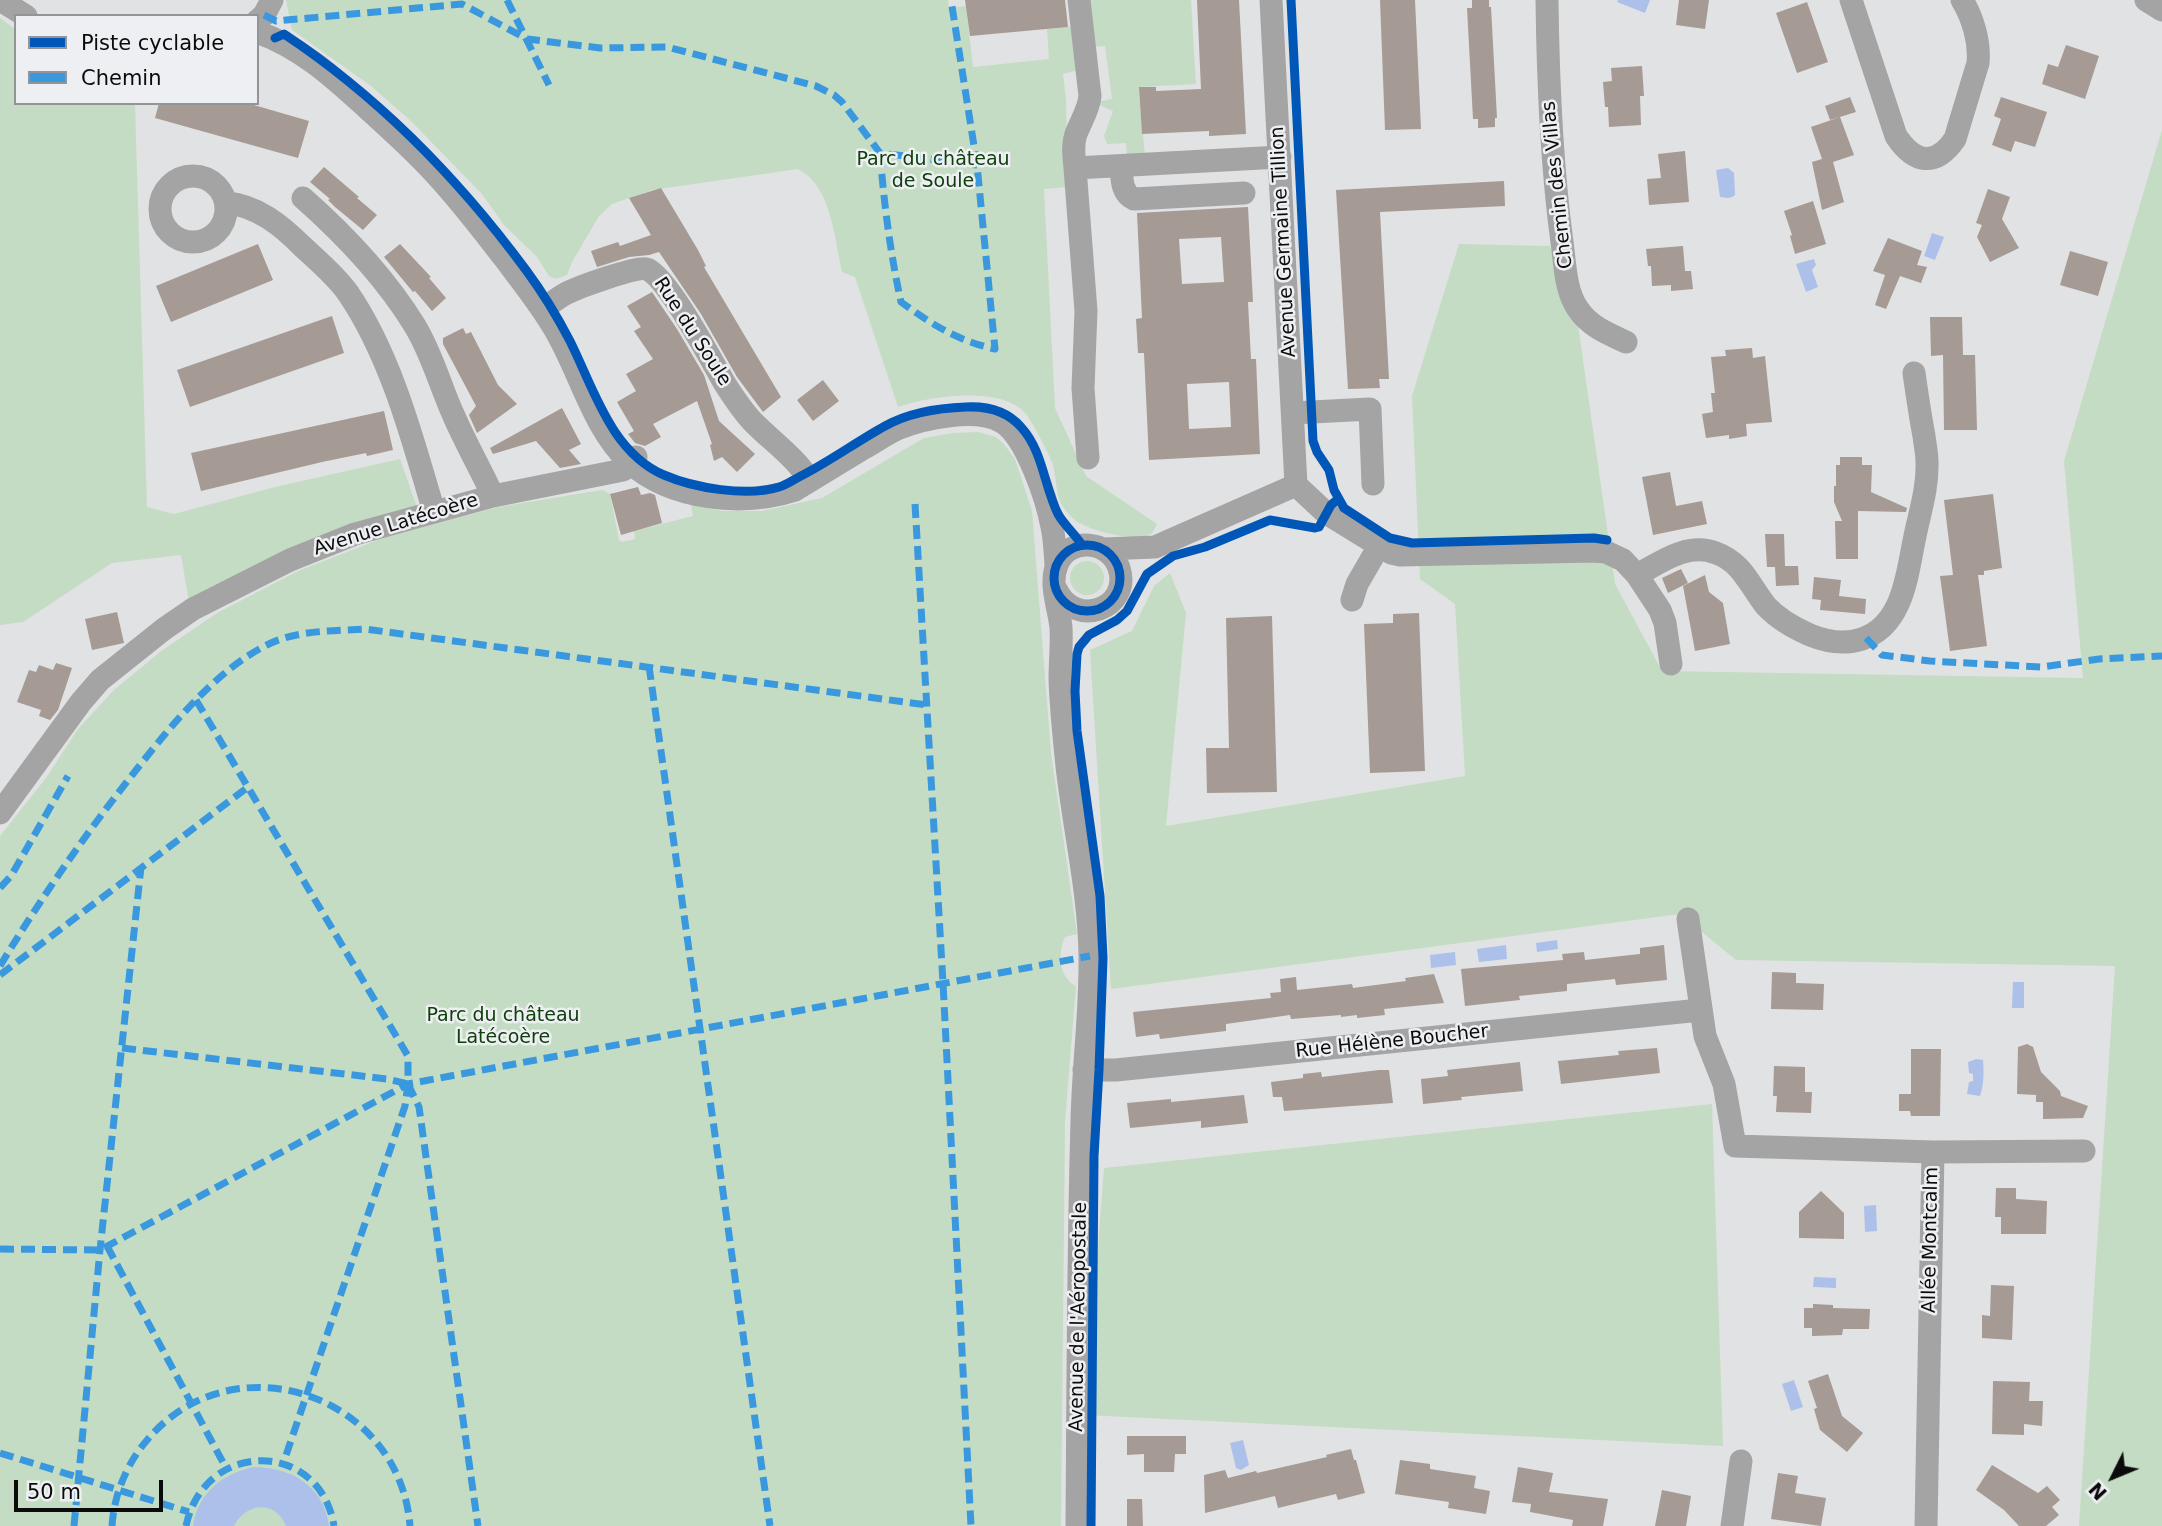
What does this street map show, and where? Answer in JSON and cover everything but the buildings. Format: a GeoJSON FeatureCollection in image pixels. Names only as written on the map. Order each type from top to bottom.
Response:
{"type":"FeatureCollection","features":[{"type":"Feature","properties":{"kind":"street"},"geometry":{"type":"LineString","coordinates":[[0,0],[23,14]]}},
{"type":"Feature","properties":{"kind":"street"},"geometry":{"type":"LineString","coordinates":[[259,19],[272,0]]}},
{"type":"Feature","properties":{"kind":"street"},"geometry":{"type":"LineString","coordinates":[[1079,0],[1090,96],[1090,103],[1073,147],[1086,311],[1083,388],[1088,458]]}},
{"type":"Feature","properties":{"kind":"street","name":"Avenue Germaine Tillion"},"geometry":{"type":"LineString","coordinates":[[1272,0],[1296,485]]}},
{"type":"Feature","properties":{"kind":"street","name":"Chemin des Villas"},"geometry":{"type":"LineString","coordinates":[[1547,0],[1552,160],[1567,277],[1573,301],[1579,312],[1590,323],[1626,342]]}},
{"type":"Feature","properties":{"kind":"street"},"geometry":{"type":"LineString","coordinates":[[1850,0],[1896,136],[1911,153],[1930,159],[1948,149],[1955,139],[1978,63],[1976,37],[1962,0]]}},
{"type":"Feature","properties":{"kind":"street"},"geometry":{"type":"LineString","coordinates":[[2146,0],[2162,10]]}},
{"type":"Feature","properties":{"kind":"street"},"geometry":{"type":"LineString","coordinates":[[259,33],[292,47],[321,68],[438,176],[543,309],[607,434],[644,473],[669,486],[702,495],[732,499],[778,496],[795,490],[895,430],[917,422],[948,416],[990,417],[1011,430],[1028,457],[1052,527],[1056,589],[1069,606],[1082,611],[1097,610]]}},
{"type":"Feature","properties":{"kind":"street"},"geometry":{"type":"LineString","coordinates":[[1075,168],[1280,157]]}},
{"type":"Feature","properties":{"kind":"street"},"geometry":{"type":"LineString","coordinates":[[1121,166],[1122,185],[1128,196],[1134,199],[1244,193]]}},
{"type":"Feature","properties":{"kind":"street"},"geometry":{"type":"LineString","coordinates":[[303,198],[334,225],[369,263],[416,328],[430,355],[453,415],[493,496]]}},
{"type":"Feature","properties":{"kind":"street"},"geometry":{"type":"LineString","coordinates":[[226,204],[238,204],[255,210],[289,233],[346,291],[369,326],[391,379],[434,512]]}},
{"type":"Feature","properties":{"kind":"street","name":"Rue du Soule"},"geometry":{"type":"LineString","coordinates":[[543,309],[565,294],[621,274],[648,269],[667,289],[690,322],[739,405],[753,422],[784,450],[810,481]]}},
{"type":"Feature","properties":{"kind":"street"},"geometry":{"type":"LineString","coordinates":[[1637,575],[1689,550],[1715,552],[1740,569],[1765,604],[1789,625],[1819,638],[1841,643],[1853,642],[1875,633],[1891,617],[1902,594],[1926,483],[1927,455],[1914,373]]}},
{"type":"Feature","properties":{"kind":"street"},"geometry":{"type":"LineString","coordinates":[[1293,413],[1370,409],[1373,484]]}},
{"type":"Feature","properties":{"kind":"street","name":"Avenue Latécoère"},"geometry":{"type":"LineString","coordinates":[[0,813],[80,702],[100,680],[183,615],[289,560],[355,534],[493,496],[623,470],[633,460]]}},
{"type":"Feature","properties":{"kind":"street"},"geometry":{"type":"LineString","coordinates":[[1062,648],[1082,622],[1112,600],[1120,583],[1132,568],[1155,547],[1296,485],[1326,513],[1391,553],[1408,556],[1594,551],[1606,552],[1623,560],[1637,575],[1662,617],[1671,664]]}},
{"type":"Feature","properties":{"kind":"street"},"geometry":{"type":"LineString","coordinates":[[1056,565],[1073,547],[1089,544],[1104,549],[1155,547]]}},
{"type":"Feature","properties":{"kind":"street"},"geometry":{"type":"LineString","coordinates":[[1352,600],[1357,584],[1379,546]]}},
{"type":"Feature","properties":{"kind":"street"},"geometry":{"type":"LineString","coordinates":[[1104,549],[1119,567],[1120,583]]}},
{"type":"Feature","properties":{"kind":"street","name":"Avenue de l'Aéropostale"},"geometry":{"type":"LineString","coordinates":[[1056,589],[1062,648],[1061,704],[1067,767],[1087,904],[1090,956],[1078,1289],[1077,1526]]}},
{"type":"Feature","properties":{"kind":"street"},"geometry":{"type":"LineString","coordinates":[[1688,919],[1700,1010]]}},
{"type":"Feature","properties":{"kind":"street","name":"Rue Hélène Boucher"},"geometry":{"type":"LineString","coordinates":[[1084,1070],[1116,1070],[1700,1010]]}},
{"type":"Feature","properties":{"kind":"street","name":"Allée Montcalm"},"geometry":{"type":"LineString","coordinates":[[1700,1010],[1705,1036],[1724,1084],[1735,1146],[1933,1152],[1926,1526]]}},
{"type":"Feature","properties":{"kind":"street"},"geometry":{"type":"LineString","coordinates":[[1933,1152],[2084,1151]]}},
{"type":"Feature","properties":{"kind":"street"},"geometry":{"type":"LineString","coordinates":[[1732,1526],[1741,1461]]}},
{"type":"Feature","properties":{"kind":"green space","name":"Parc du château de Soule"},"geometry":{"type":"Polygon","coordinates":[[[286,0],[948,0],[949,8],[966,6],[973,67],[1049,59],[1047,29],[1076,26],[1078,70],[1063,74],[1068,187],[1044,189],[1055,408],[1086,476],[1157,524],[1152,533],[1136,537],[1113,534],[1090,528],[1074,519],[1061,503],[1052,462],[1044,445],[1026,414],[1015,405],[1000,399],[965,396],[928,399],[898,407],[855,277],[842,272],[824,198],[810,178],[798,169],[652,190],[612,204],[599,216],[567,275],[555,279],[549,276],[537,257],[504,225],[482,194],[411,121],[371,86],[292,30],[286,0]]]}},
{"type":"Feature","properties":{"kind":"green space"},"geometry":{"type":"Polygon","coordinates":[[[1085,0],[1191,0],[1196,84],[1139,87],[1145,157],[1127,158],[1126,143],[1107,144],[1104,136],[1113,111],[1097,104],[1112,99],[1105,46],[1090,47],[1085,0]]]}},
{"type":"Feature","properties":{"kind":"green space"},"geometry":{"type":"Polygon","coordinates":[[[0,18],[14,28],[14,105],[135,105],[147,507],[174,514],[275,487],[400,459],[418,510],[189,602],[181,555],[112,563],[23,622],[0,625],[0,18]]]}},
{"type":"Feature","properties":{"kind":"green space"},"geometry":{"type":"Polygon","coordinates":[[[2162,130],[2162,1526],[2079,1526],[2115,966],[1736,960],[1680,914],[1111,989],[1090,650],[1132,631],[1154,586],[1170,573],[1186,613],[1166,826],[1465,776],[1455,604],[1420,579],[1412,396],[1459,244],[1550,246],[1578,325],[1615,584],[1662,671],[2083,678],[2064,461],[2162,130]]]}},
{"type":"Feature","properties":{"kind":"green space","name":"Parc du château Latécoère"},"geometry":{"type":"Polygon","coordinates":[[[978,432],[996,437],[1015,459],[1032,511],[1051,753],[1077,934],[1065,937],[1061,950],[1063,970],[1070,982],[1076,986],[1065,1122],[1061,1526],[0,1526],[0,836],[46,778],[78,729],[114,690],[160,652],[217,613],[298,571],[383,538],[498,507],[602,490],[610,494],[619,540],[622,542],[635,539],[634,531],[693,516],[691,505],[724,511],[762,511],[822,498],[924,438],[978,432]]]}},
{"type":"Feature","properties":{"kind":"green space"},"geometry":{"type":"Polygon","coordinates":[[[1087,561],[1099,566],[1104,578],[1099,590],[1087,595],[1075,590],[1070,578],[1075,566],[1087,561]]]}},
{"type":"Feature","properties":{"kind":"green space"},"geometry":{"type":"Polygon","coordinates":[[[1712,1104],[1723,1446],[1085,1415],[1104,1168],[1712,1104]]]}},
{"type":"Feature","properties":{"kind":"water"},"geometry":{"type":"Polygon","coordinates":[[[1650,0],[1645,13],[1617,2],[1650,0]]]}},
{"type":"Feature","properties":{"kind":"water"},"geometry":{"type":"Polygon","coordinates":[[[1728,168],[1734,173],[1735,195],[1730,198],[1720,197],[1716,170],[1728,168]]]}},
{"type":"Feature","properties":{"kind":"water"},"geometry":{"type":"Polygon","coordinates":[[[1932,233],[1944,237],[1935,260],[1924,256],[1932,233]]]}},
{"type":"Feature","properties":{"kind":"water"},"geometry":{"type":"Polygon","coordinates":[[[1814,259],[1816,265],[1812,270],[1818,287],[1806,292],[1796,264],[1814,259]]]}},
{"type":"Feature","properties":{"kind":"water"},"geometry":{"type":"Polygon","coordinates":[[[1557,940],[1558,949],[1537,952],[1536,943],[1557,940]]]}},
{"type":"Feature","properties":{"kind":"water"},"geometry":{"type":"Polygon","coordinates":[[[1506,945],[1507,959],[1479,962],[1477,949],[1506,945]]]}},
{"type":"Feature","properties":{"kind":"water"},"geometry":{"type":"Polygon","coordinates":[[[1455,952],[1456,965],[1431,968],[1430,955],[1455,952]]]}},
{"type":"Feature","properties":{"kind":"water"},"geometry":{"type":"Polygon","coordinates":[[[2013,982],[2024,982],[2024,1008],[2012,1008],[2013,982]]]}},
{"type":"Feature","properties":{"kind":"water"},"geometry":{"type":"Polygon","coordinates":[[[1983,1060],[1980,1096],[1967,1094],[1969,1082],[1973,1081],[1968,1062],[1983,1060]]]}},
{"type":"Feature","properties":{"kind":"water"},"geometry":{"type":"Polygon","coordinates":[[[1876,1205],[1877,1231],[1865,1232],[1864,1206],[1876,1205]]]}},
{"type":"Feature","properties":{"kind":"water"},"geometry":{"type":"Polygon","coordinates":[[[1814,1277],[1836,1278],[1836,1288],[1813,1287],[1814,1277]]]}},
{"type":"Feature","properties":{"kind":"water"},"geometry":{"type":"Polygon","coordinates":[[[1794,1380],[1803,1407],[1791,1411],[1782,1384],[1794,1380]]]}},
{"type":"Feature","properties":{"kind":"water"},"geometry":{"type":"Polygon","coordinates":[[[1243,1440],[1249,1465],[1241,1470],[1236,1468],[1230,1443],[1243,1440]]]}},
{"type":"Feature","properties":{"kind":"water"},"geometry":{"type":"Polygon","coordinates":[[[253,1467],[280,1471],[303,1482],[320,1500],[329,1526],[286,1526],[275,1512],[261,1507],[246,1512],[234,1526],[193,1526],[200,1504],[213,1487],[231,1475],[253,1467]]]}},
{"type":"Feature","properties":{"kind":"marked path"},"geometry":{"type":"LineString","coordinates":[[507,0],[549,85]]}},
{"type":"Feature","properties":{"kind":"marked path"},"geometry":{"type":"LineString","coordinates":[[880,153],[888,228],[901,302],[945,331],[995,349],[977,165],[951,0]]}},
{"type":"Feature","properties":{"kind":"marked path"},"geometry":{"type":"LineString","coordinates":[[264,15],[276,21],[462,4],[527,39],[600,48],[667,47],[816,86],[842,102],[880,153],[977,165]]}},
{"type":"Feature","properties":{"kind":"marked path"},"geometry":{"type":"LineString","coordinates":[[915,504],[971,1526]]}},
{"type":"Feature","properties":{"kind":"marked path"},"geometry":{"type":"LineString","coordinates":[[0,966],[80,844],[178,719],[213,683],[232,668],[251,654],[282,639],[317,632],[365,629],[927,705]]}},
{"type":"Feature","properties":{"kind":"marked path"},"geometry":{"type":"LineString","coordinates":[[1866,638],[1882,655],[1930,661],[2041,667],[2099,659],[2162,656]]}},
{"type":"Feature","properties":{"kind":"marked path"},"geometry":{"type":"LineString","coordinates":[[649,666],[770,1526]]}},
{"type":"Feature","properties":{"kind":"marked path"},"geometry":{"type":"LineString","coordinates":[[196,700],[408,1056],[405,1106],[283,1464]]}},
{"type":"Feature","properties":{"kind":"marked path"},"geometry":{"type":"LineString","coordinates":[[0,888],[11,876],[68,776]]}},
{"type":"Feature","properties":{"kind":"marked path"},"geometry":{"type":"LineString","coordinates":[[0,975],[248,787]]}},
{"type":"Feature","properties":{"kind":"marked path"},"geometry":{"type":"LineString","coordinates":[[74,1526],[141,867]]}},
{"type":"Feature","properties":{"kind":"marked path"},"geometry":{"type":"LineString","coordinates":[[0,1249],[100,1250],[408,1084],[1090,956]]}},
{"type":"Feature","properties":{"kind":"marked path"},"geometry":{"type":"LineString","coordinates":[[122,1048],[387,1079],[408,1084]]}},
{"type":"Feature","properties":{"kind":"marked path"},"geometry":{"type":"LineString","coordinates":[[408,1084],[419,1107],[478,1526]]}},
{"type":"Feature","properties":{"kind":"marked path"},"geometry":{"type":"LineString","coordinates":[[107,1246],[226,1468]]}},
{"type":"Feature","properties":{"kind":"marked path"},"geometry":{"type":"LineString","coordinates":[[112,1526],[123,1480],[148,1439],[184,1408],[224,1392],[266,1388],[308,1396],[345,1414],[377,1443],[399,1481],[410,1526]]}},
{"type":"Feature","properties":{"kind":"marked path"},"geometry":{"type":"LineString","coordinates":[[0,1453],[189,1512]]}},
{"type":"Feature","properties":{"kind":"marked path"},"geometry":{"type":"LineString","coordinates":[[186,1526],[197,1497],[215,1477],[237,1465],[262,1461],[286,1465],[308,1477],[324,1497],[334,1526]]}},
{"type":"Feature","properties":{"kind":"cycle path"},"geometry":{"type":"LineString","coordinates":[[1291,0],[1313,441],[1329,470],[1334,490],[1344,508],[1390,538],[1412,543],[1594,538],[1607,540]]}},
{"type":"Feature","properties":{"kind":"cycle path"},"geometry":{"type":"LineString","coordinates":[[275,38],[284,34],[352,85],[415,141],[473,203],[538,287],[570,341],[606,417],[630,451],[646,465],[676,480],[705,487],[736,491],[766,490],[787,484],[904,417],[945,408],[989,409],[1009,417],[1028,436],[1039,458],[1058,514],[1082,545]]}},
{"type":"Feature","properties":{"kind":"cycle path"},"geometry":{"type":"LineString","coordinates":[[1091,1526],[1094,1156],[1103,958],[1100,896],[1077,731],[1077,654],[1089,635],[1117,620],[1127,611],[1147,574],[1173,556],[1205,547],[1270,520],[1319,527],[1331,505],[1338,499]]}},
{"type":"Feature","properties":{"kind":"cycle path"},"geometry":{"type":"LineString","coordinates":[[1093,545],[1111,554],[1118,565],[1120,578],[1118,591],[1111,602],[1100,609],[1081,611],[1063,602],[1056,591],[1054,572],[1063,554],[1074,547],[1093,545]]}}]}
